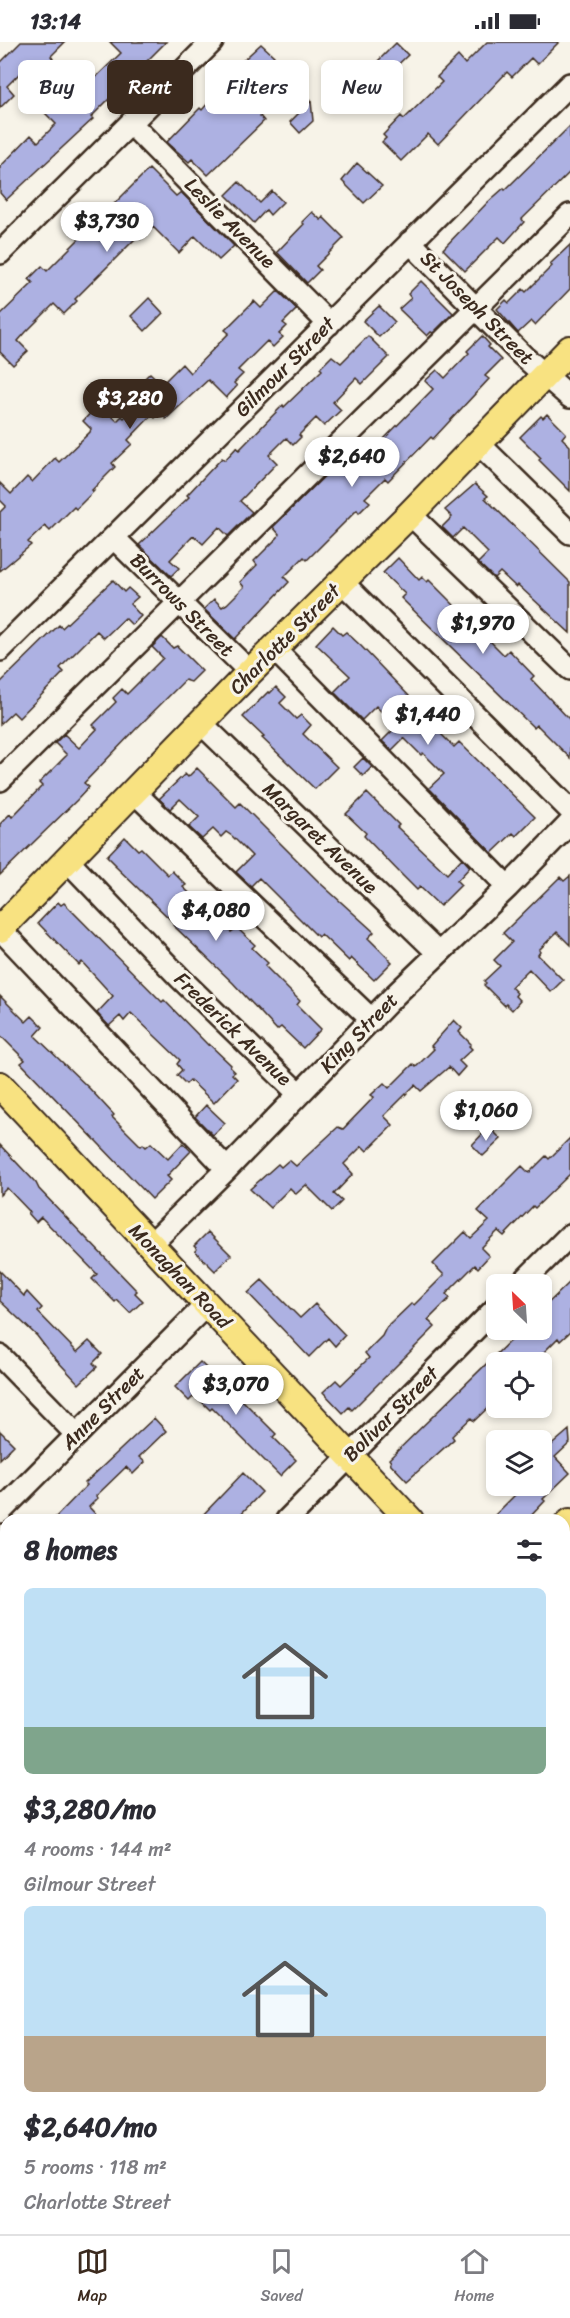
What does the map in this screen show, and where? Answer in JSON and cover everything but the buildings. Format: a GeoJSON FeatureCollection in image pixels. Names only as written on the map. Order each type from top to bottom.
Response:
{"type":"FeatureCollection","features":[{"type":"Feature","properties":{"kind":"main road","name":"Charlotte Street"},"geometry":{"type":"LineString","coordinates":[[0,929],[250,672],[410,514],[570,349]]}},
{"type":"Feature","properties":{"kind":"main road","name":"Monaghan Road"},"geometry":{"type":"LineString","coordinates":[[0,1085],[404,1514]]}},
{"type":"Feature","properties":{"kind":"street"},"geometry":{"type":"LineString","coordinates":[[4,242],[130,124],[212,42]]}},
{"type":"Feature","properties":{"kind":"street","name":"Gilmour Street"},"geometry":{"type":"LineString","coordinates":[[0,650],[570,84]]}},
{"type":"Feature","properties":{"kind":"street","name":"Leslie Avenue"},"geometry":{"type":"LineString","coordinates":[[130,124],[329,324]]}},
{"type":"Feature","properties":{"kind":"street"},"geometry":{"type":"LineString","coordinates":[[0,780],[570,215]]}},
{"type":"Feature","properties":{"kind":"street","name":"St Joseph Street"},"geometry":{"type":"LineString","coordinates":[[410,242],[522,356],[570,397]]}},
{"type":"Feature","properties":{"kind":"street"},"geometry":{"type":"LineString","coordinates":[[479,444],[570,533]]}},
{"type":"Feature","properties":{"kind":"street"},"geometry":{"type":"LineString","coordinates":[[410,514],[570,669]]}},
{"type":"Feature","properties":{"kind":"street","name":"Burrows Street"},"geometry":{"type":"LineString","coordinates":[[114,537],[250,672]]}},
{"type":"Feature","properties":{"kind":"street"},"geometry":{"type":"LineString","coordinates":[[342,582],[570,810]]}},
{"type":"Feature","properties":{"kind":"street"},"geometry":{"type":"LineString","coordinates":[[274,649],[508,887]]}},
{"type":"Feature","properties":{"kind":"street","name":"Margaret Avenue"},"geometry":{"type":"LineString","coordinates":[[201,723],[438,953]]}},
{"type":"Feature","properties":{"kind":"street"},"geometry":{"type":"LineString","coordinates":[[134,792],[372,1020]]}},
{"type":"Feature","properties":{"kind":"street","name":"King Street"},"geometry":{"type":"LineString","coordinates":[[150,1245],[438,953],[508,887],[570,823]]}},
{"type":"Feature","properties":{"kind":"street","name":"Frederick Avenue"},"geometry":{"type":"LineString","coordinates":[[68,861],[181,979],[299,1094]]}},
{"type":"Feature","properties":{"kind":"street"},"geometry":{"type":"LineString","coordinates":[[0,929],[227,1169]]}},
{"type":"Feature","properties":{"kind":"street"},"geometry":{"type":"LineString","coordinates":[[531,1274],[570,1235]]}},
{"type":"Feature","properties":{"kind":"street","name":"Anne Street"},"geometry":{"type":"LineString","coordinates":[[0,1512],[207,1304]]}},
{"type":"Feature","properties":{"kind":"street","name":"Bolivar Street"},"geometry":{"type":"LineString","coordinates":[[293,1514],[486,1318]]}},
{"type":"Feature","properties":{"kind":"street"},"geometry":{"type":"LineString","coordinates":[[0,1356],[77,1435]]}}]}
